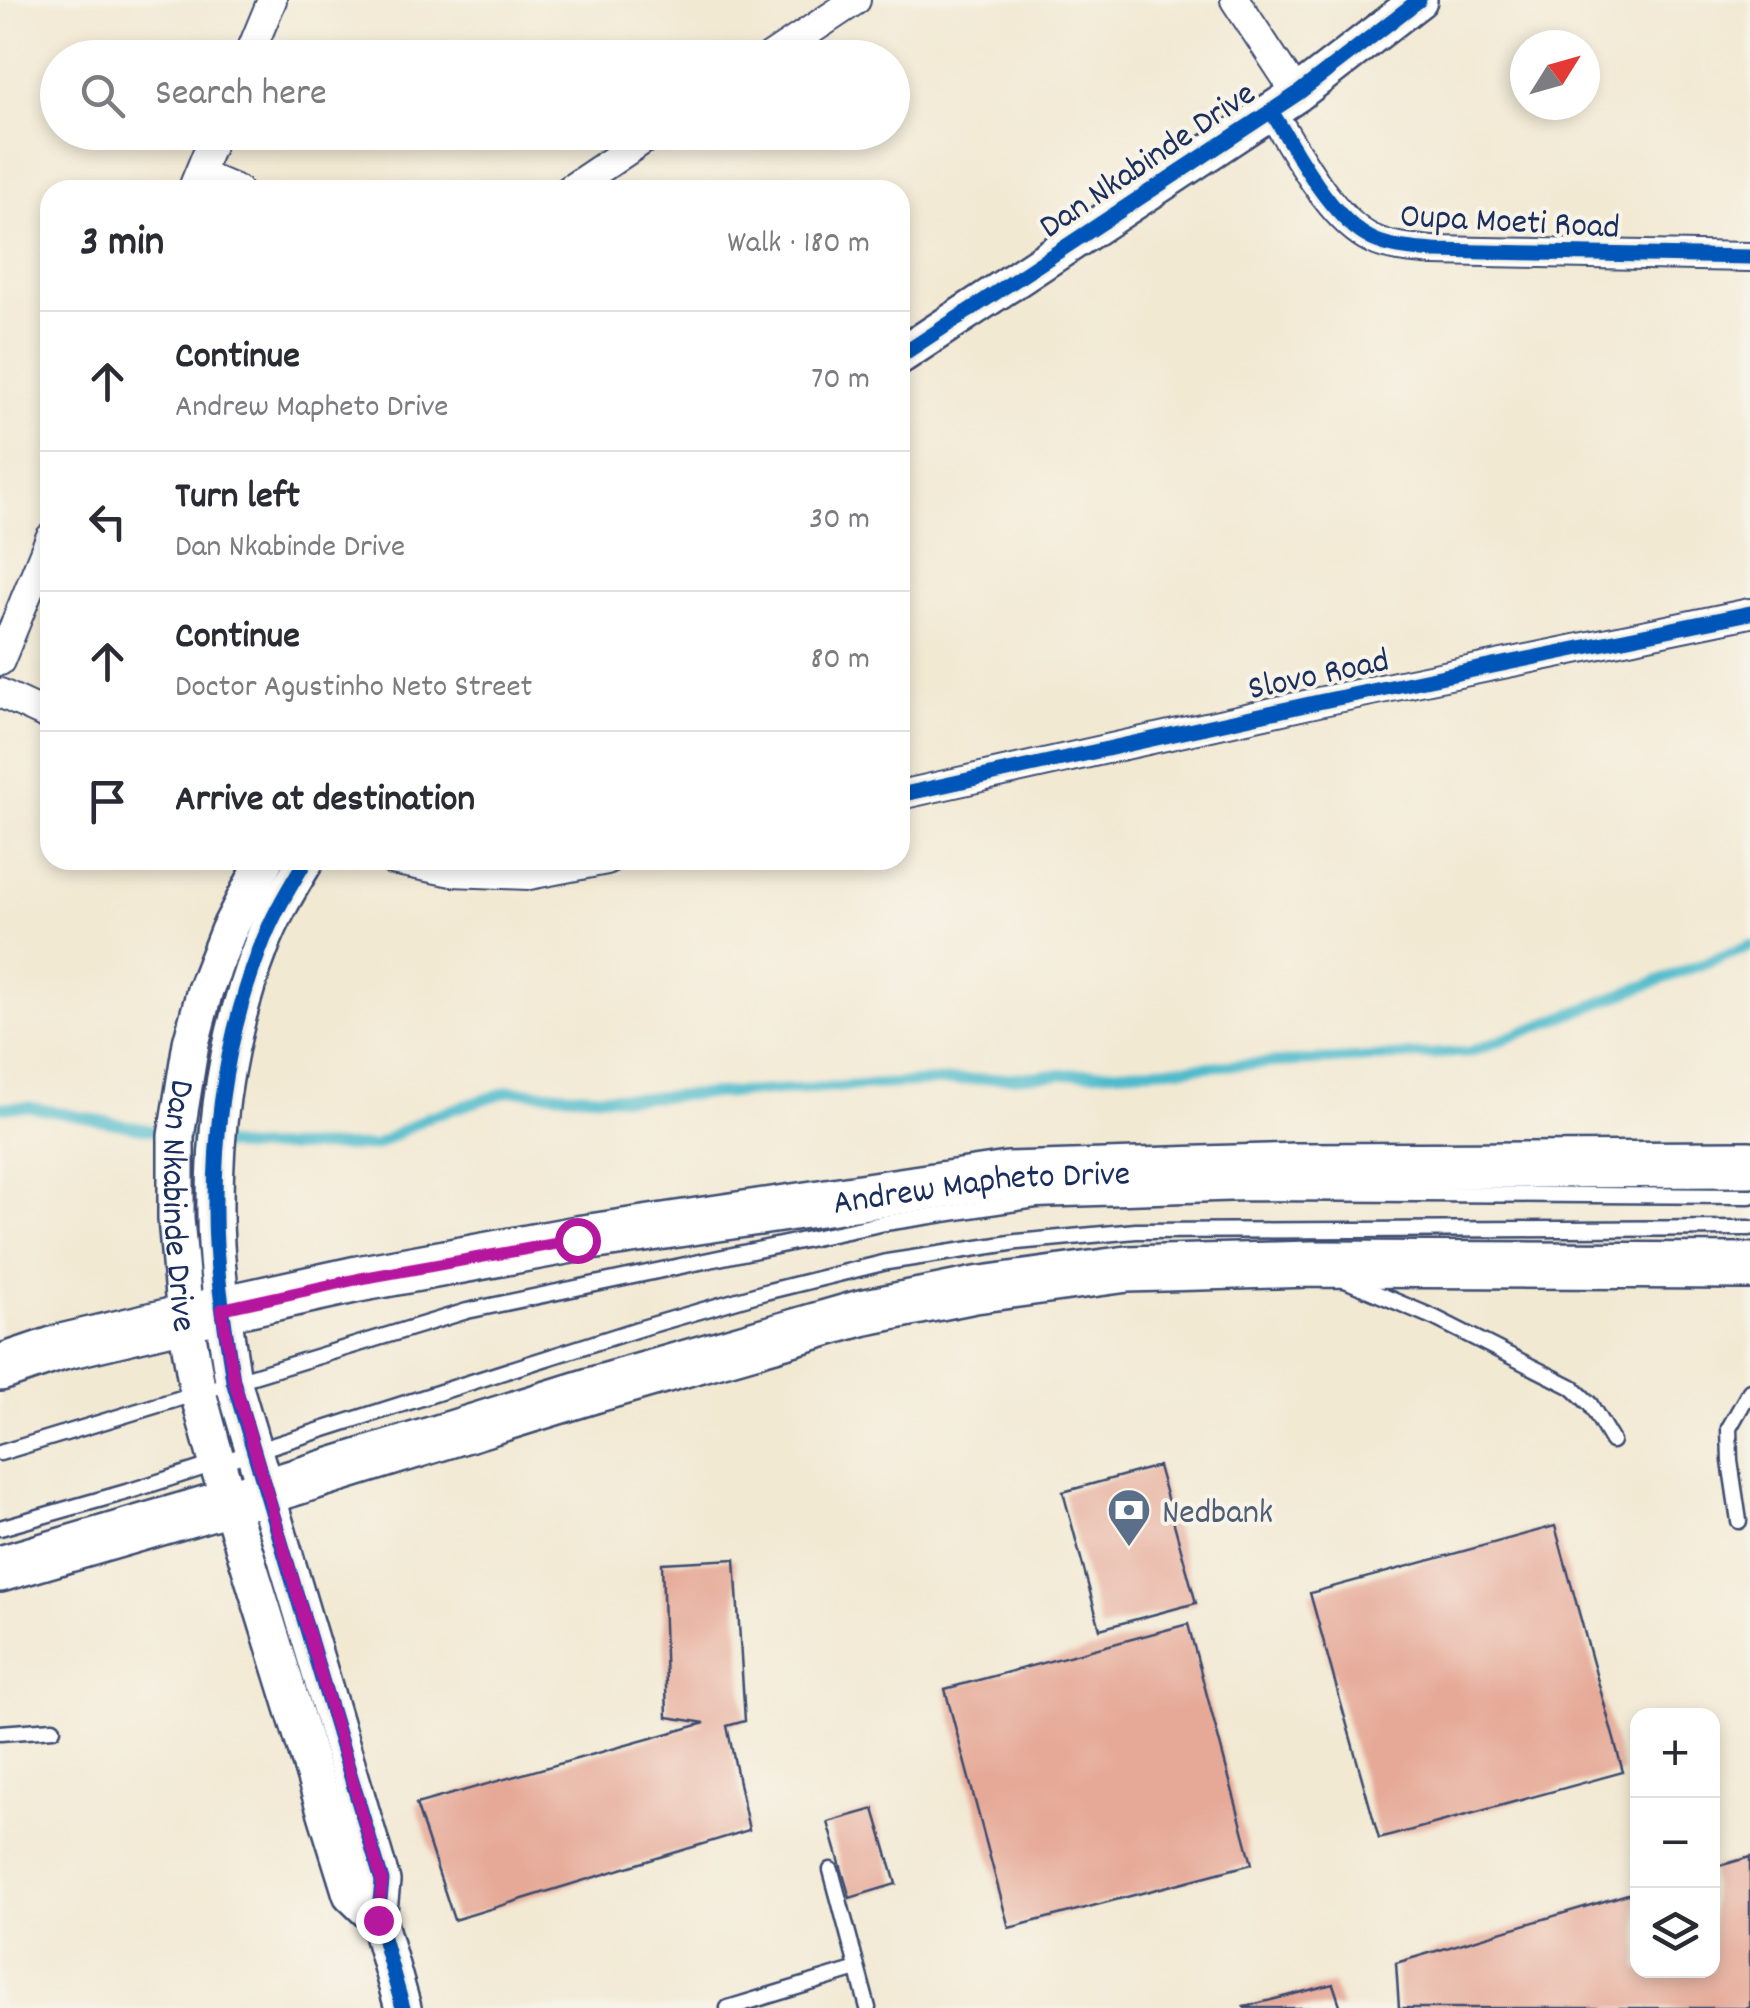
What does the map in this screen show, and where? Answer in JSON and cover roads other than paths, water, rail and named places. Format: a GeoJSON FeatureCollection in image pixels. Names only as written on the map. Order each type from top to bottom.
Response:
{"type":"FeatureCollection","features":[{"type":"Feature","properties":{"kind":"main road","name":"Andrew Mapheto Drive"},"geometry":{"type":"LineString","coordinates":[[0,1368],[62,1347],[358,1279],[577,1240],[1008,1175],[1296,1166],[1750,1164]]}},
{"type":"Feature","properties":{"kind":"main road"},"geometry":{"type":"LineString","coordinates":[[0,1568],[242,1477],[590,1392],[861,1314],[974,1290],[1126,1269],[1312,1264],[1750,1266]]}},
{"type":"Feature","properties":{"kind":"street"},"geometry":{"type":"LineString","coordinates":[[255,40],[272,0]]}},
{"type":"Feature","properties":{"kind":"street"},"geometry":{"type":"LineString","coordinates":[[796,40],[856,0]]}},
{"type":"Feature","properties":{"kind":"street","name":"Oupa Moeti Road"},"geometry":{"type":"LineString","coordinates":[[1235,0],[1330,204],[1349,224],[1373,240],[1434,251],[1750,257]]}},
{"type":"Feature","properties":{"kind":"street","name":"Dan Nkabinde Drive"},"geometry":{"type":"LineString","coordinates":[[910,349],[1284,102],[1418,0]]}},
{"type":"Feature","properties":{"kind":"street"},"geometry":{"type":"LineString","coordinates":[[197,180],[209,150]]}},
{"type":"Feature","properties":{"kind":"street"},"geometry":{"type":"LineString","coordinates":[[583,180],[629,150]]}},
{"type":"Feature","properties":{"kind":"street"},"geometry":{"type":"LineString","coordinates":[[0,661],[40,563]]}},
{"type":"Feature","properties":{"kind":"street","name":"Slovo Road"},"geometry":{"type":"LineString","coordinates":[[910,793],[1750,612]]}},
{"type":"Feature","properties":{"kind":"street"},"geometry":{"type":"LineString","coordinates":[[0,692],[40,711]]}},
{"type":"Feature","properties":{"kind":"street","name":"Dan Nkabinde Drive"},"geometry":{"type":"LineString","coordinates":[[242,1477],[234,1381],[203,1313],[176,1218],[176,1136],[191,1043],[205,990],[228,931],[260,870]]}},
{"type":"Feature","properties":{"kind":"street","name":"Dan Nkabinde Drive"},"geometry":{"type":"LineString","coordinates":[[242,1477],[198,1393],[215,1216],[217,1140],[242,1003],[261,946],[301,870]]}},
{"type":"Feature","properties":{"kind":"street"},"geometry":{"type":"LineString","coordinates":[[442,870],[529,875],[555,870]]}},
{"type":"Feature","properties":{"kind":"street"},"geometry":{"type":"LineString","coordinates":[[242,1477],[382,1881],[378,1920],[403,2008]]}},
{"type":"Feature","properties":{"kind":"lane"},"geometry":{"type":"LineString","coordinates":[[0,1453],[467,1311],[885,1223],[1036,1200],[1246,1193],[1750,1196]]}},
{"type":"Feature","properties":{"kind":"lane"},"geometry":{"type":"LineString","coordinates":[[0,1528],[130,1491],[242,1477],[638,1328],[887,1262],[1017,1242],[1136,1231],[1750,1228]]}},
{"type":"Feature","properties":{"kind":"lane"},"geometry":{"type":"LineString","coordinates":[[1312,1264],[1435,1318],[1572,1387],[1590,1404],[1612,1442]]}},
{"type":"Feature","properties":{"kind":"lane"},"geometry":{"type":"LineString","coordinates":[[1739,1521],[1729,1428],[1750,1391]]}},
{"type":"Feature","properties":{"kind":"lane"},"geometry":{"type":"LineString","coordinates":[[0,1733],[53,1729]]}},
{"type":"Feature","properties":{"kind":"lane"},"geometry":{"type":"LineString","coordinates":[[831,1870],[868,2008]]}},
{"type":"Feature","properties":{"kind":"lane"},"geometry":{"type":"LineString","coordinates":[[728,2008],[857,1969]]}},
{"type":"Feature","properties":{"kind":"waterway"},"geometry":{"type":"LineString","coordinates":[[0,1107],[29,1107],[245,1148],[374,1146],[428,1117],[510,1091],[637,1098],[1470,1052],[1750,946]]}},
{"type":"Feature","properties":{"kind":"place","name":"Nedbank"},"geometry":{"type":"Point","coordinates":[1129,1548]}}]}
